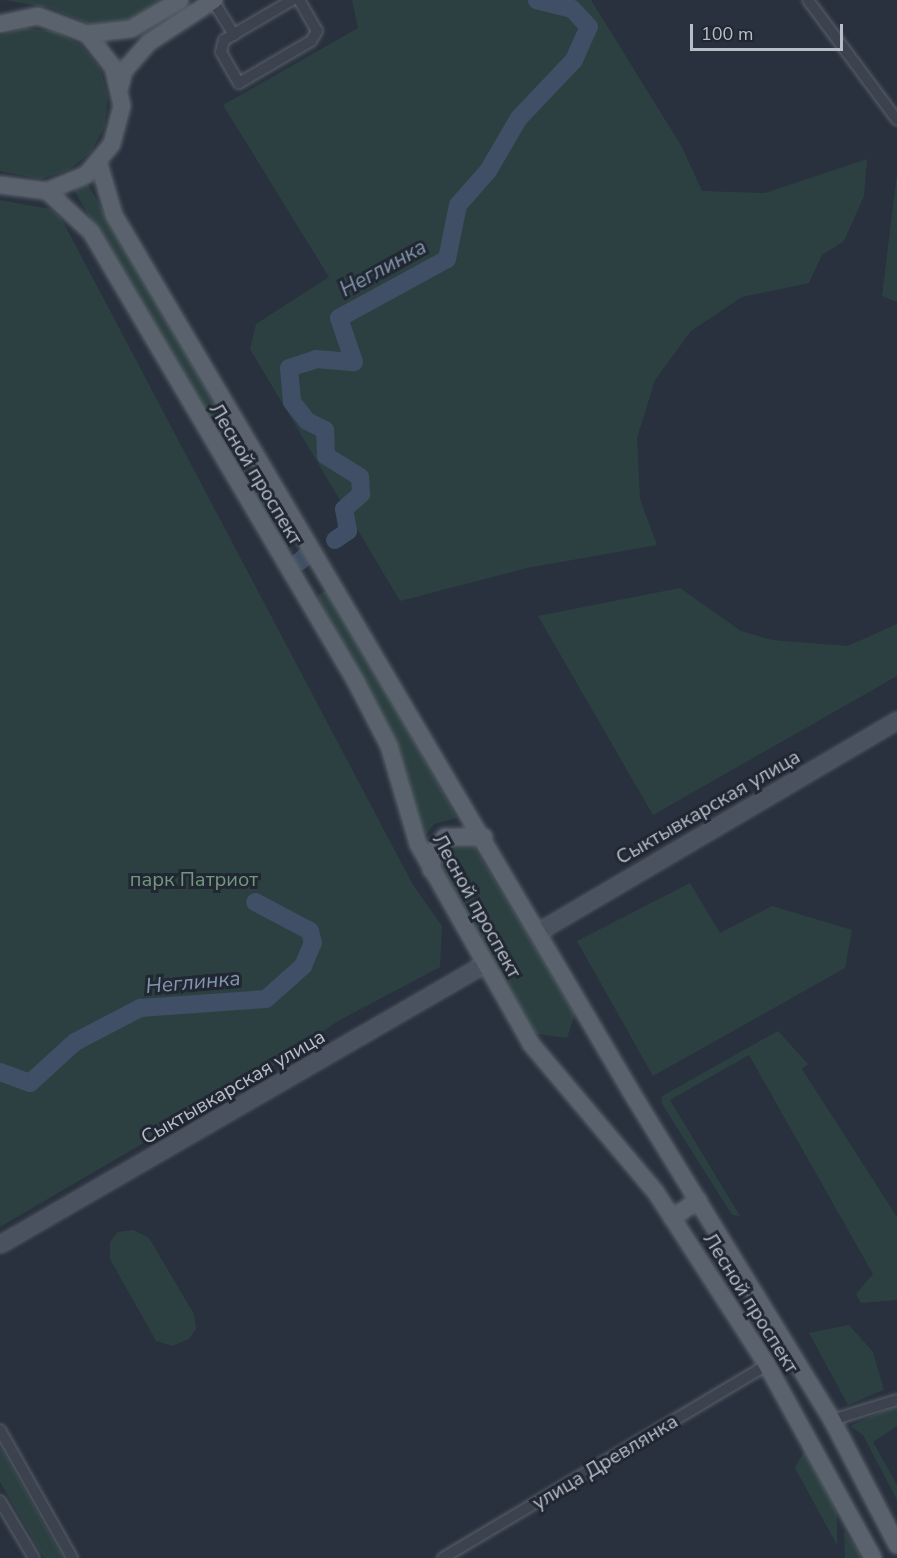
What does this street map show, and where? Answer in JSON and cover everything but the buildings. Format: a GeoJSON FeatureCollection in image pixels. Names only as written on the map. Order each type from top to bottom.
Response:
{"type":"FeatureCollection","features":[{"type":"Feature","properties":{"kind":"main road"},"geometry":{"type":"LineString","coordinates":[[87,34],[130,29],[180,0]]}},
{"type":"Feature","properties":{"kind":"main road"},"geometry":{"type":"LineString","coordinates":[[0,185],[47,191],[68,185],[99,164],[119,126],[120,87],[124,71],[148,43],[214,1]]}},
{"type":"Feature","properties":{"kind":"main road"},"geometry":{"type":"LineString","coordinates":[[4,17],[64,21],[87,34],[108,58],[120,87]]}},
{"type":"Feature","properties":{"kind":"main road","name":"Лесной проспект"},"geometry":{"type":"LineString","coordinates":[[99,164],[114,215],[303,536],[832,1420],[897,1545]]}},
{"type":"Feature","properties":{"kind":"main road","name":"Лесной проспект"},"geometry":{"type":"LineString","coordinates":[[47,191],[91,232],[379,725],[431,870],[531,1044],[635,1163],[672,1218],[767,1365],[873,1558]]}},
{"type":"Feature","properties":{"kind":"main road"},"geometry":{"type":"LineString","coordinates":[[431,870],[434,851],[445,837],[484,837]]}},
{"type":"Feature","properties":{"kind":"main road"},"geometry":{"type":"LineString","coordinates":[[672,1218],[699,1200]]}},
{"type":"Feature","properties":{"kind":"street"},"geometry":{"type":"LineString","coordinates":[[291,0],[224,40],[221,52],[239,83],[311,41],[317,31],[299,0]]}},
{"type":"Feature","properties":{"kind":"street"},"geometry":{"type":"LineString","coordinates":[[808,0],[897,120]]}},
{"type":"Feature","properties":{"kind":"street"},"geometry":{"type":"LineString","coordinates":[[214,1],[234,34]]}},
{"type":"Feature","properties":{"kind":"street","name":"Сыктывкарская улица"},"geometry":{"type":"LineString","coordinates":[[540,931],[897,720]]}},
{"type":"Feature","properties":{"kind":"street","name":"Сыктывкарская улица"},"geometry":{"type":"LineString","coordinates":[[0,1244],[484,964]]}},
{"type":"Feature","properties":{"kind":"street","name":"улица Древлянка"},"geometry":{"type":"LineString","coordinates":[[443,1558],[767,1365]]}},
{"type":"Feature","properties":{"kind":"street"},"geometry":{"type":"LineString","coordinates":[[832,1420],[897,1400]]}},
{"type":"Feature","properties":{"kind":"street"},"geometry":{"type":"LineString","coordinates":[[0,1430],[72,1558]]}},
{"type":"Feature","properties":{"kind":"street"},"geometry":{"type":"LineString","coordinates":[[0,1501],[34,1558]]}},
{"type":"Feature","properties":{"kind":"green space"},"geometry":{"type":"Polygon","coordinates":[[[4,0],[162,0],[133,18],[98,28],[51,8],[4,0]]]}},
{"type":"Feature","properties":{"kind":"green space"},"geometry":{"type":"Polygon","coordinates":[[[352,0],[591,0],[682,147],[702,191],[765,193],[867,159],[864,196],[844,241],[822,255],[809,283],[742,297],[691,331],[655,380],[637,438],[640,499],[657,545],[527,568],[400,601],[250,349],[256,324],[329,277],[223,105],[358,28],[352,0]]]}},
{"type":"Feature","properties":{"kind":"green space"},"geometry":{"type":"Polygon","coordinates":[[[24,28],[54,31],[81,45],[100,68],[108,96],[105,126],[91,152],[69,170],[41,179],[0,171],[0,36],[24,28]]]}},
{"type":"Feature","properties":{"kind":"green space"},"geometry":{"type":"Polygon","coordinates":[[[897,174],[897,302],[882,296],[897,174]]]}},
{"type":"Feature","properties":{"kind":"green space"},"geometry":{"type":"Polygon","coordinates":[[[86,181],[295,543],[282,550],[73,188],[86,181]]]}},
{"type":"Feature","properties":{"kind":"green space","name":"парк Патриот"},"geometry":{"type":"Polygon","coordinates":[[[0,200],[50,209],[61,218],[413,885],[442,926],[440,967],[338,1021],[253,1079],[0,1227],[0,200]]]}},
{"type":"Feature","properties":{"kind":"green space"},"geometry":{"type":"Polygon","coordinates":[[[680,588],[741,631],[772,640],[848,646],[897,624],[897,676],[653,815],[538,616],[680,588]]]}},
{"type":"Feature","properties":{"kind":"green space"},"geometry":{"type":"Polygon","coordinates":[[[328,589],[457,818],[434,824],[423,839],[391,740],[317,596],[328,589]]]}},
{"type":"Feature","properties":{"kind":"green space"},"geometry":{"type":"Polygon","coordinates":[[[443,840],[473,845],[575,1014],[567,1038],[536,1034],[436,867],[443,840]]]}},
{"type":"Feature","properties":{"kind":"green space"},"geometry":{"type":"Polygon","coordinates":[[[690,883],[720,933],[772,906],[852,930],[845,968],[653,1076],[577,941],[690,883]]]}},
{"type":"Feature","properties":{"kind":"green space"},"geometry":{"type":"Polygon","coordinates":[[[778,1031],[808,1064],[802,1069],[897,1217],[897,1300],[861,1303],[856,1294],[873,1274],[749,1055],[670,1100],[740,1216],[732,1215],[661,1102],[662,1096],[778,1031]]]}},
{"type":"Feature","properties":{"kind":"green space"},"geometry":{"type":"Polygon","coordinates":[[[133,1230],[149,1238],[194,1314],[196,1329],[189,1339],[172,1346],[156,1341],[110,1259],[110,1242],[118,1232],[133,1230]]]}},
{"type":"Feature","properties":{"kind":"green space"},"geometry":{"type":"Polygon","coordinates":[[[849,1325],[873,1352],[884,1390],[848,1405],[809,1333],[849,1325]]]}},
{"type":"Feature","properties":{"kind":"green space"},"geometry":{"type":"Polygon","coordinates":[[[897,1405],[897,1426],[873,1442],[897,1485],[897,1500],[863,1435],[850,1426],[897,1405]]]}},
{"type":"Feature","properties":{"kind":"green space"},"geometry":{"type":"Polygon","coordinates":[[[0,1446],[63,1558],[44,1558],[0,1482],[0,1446]]]}},
{"type":"Feature","properties":{"kind":"green space"},"geometry":{"type":"Polygon","coordinates":[[[805,1449],[837,1513],[837,1545],[795,1468],[805,1449]]]}},
{"type":"Feature","properties":{"kind":"green space"},"geometry":{"type":"Polygon","coordinates":[[[844,1531],[858,1550],[862,1558],[845,1558],[844,1531]]]}},
{"type":"Feature","properties":{"kind":"waterway","name":"Неглинка"},"geometry":{"type":"LineString","coordinates":[[335,540],[348,531],[344,509],[361,494],[360,477],[326,456],[325,430],[307,421],[292,402],[289,368],[316,359],[354,362],[339,318],[447,259],[458,205],[488,171],[519,118],[574,60],[589,27],[572,9],[537,0]]}},
{"type":"Feature","properties":{"kind":"waterway","name":"Неглинка"},"geometry":{"type":"LineString","coordinates":[[299,562],[306,556]]}},
{"type":"Feature","properties":{"kind":"waterway","name":"Неглинка"},"geometry":{"type":"LineString","coordinates":[[0,1072],[30,1083],[75,1042],[140,1008],[266,999],[303,966],[313,943],[310,931],[255,902]]}}]}
